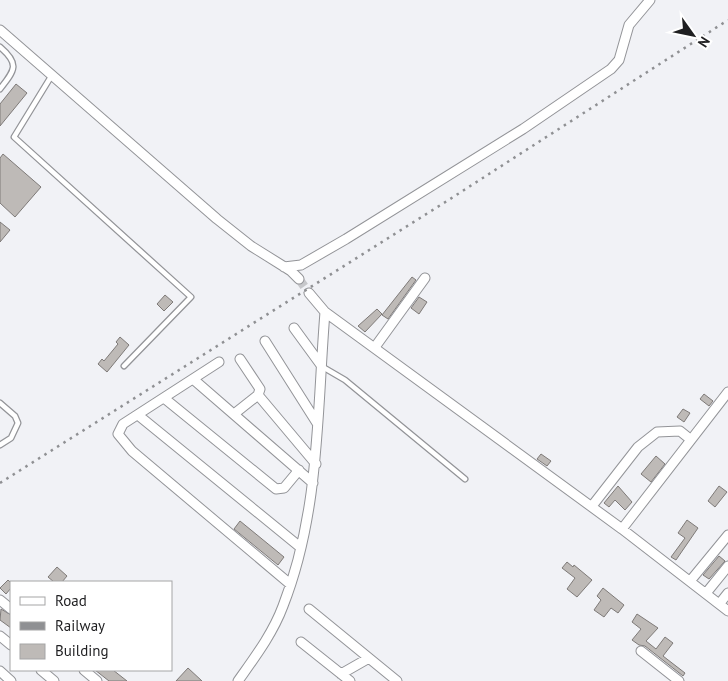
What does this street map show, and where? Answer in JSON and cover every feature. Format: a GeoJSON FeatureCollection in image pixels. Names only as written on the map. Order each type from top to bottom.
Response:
{"type":"FeatureCollection","features":[{"type":"Feature","properties":{"kind":"street"},"geometry":{"type":"LineString","coordinates":[[284,267],[300,265],[346,239],[523,129],[611,69],[619,60],[630,25],[650,0]]}},
{"type":"Feature","properties":{"kind":"street"},"geometry":{"type":"LineString","coordinates":[[0,30],[217,219],[299,279]]}},
{"type":"Feature","properties":{"kind":"street"},"geometry":{"type":"LineString","coordinates":[[375,347],[425,278]]}},
{"type":"Feature","properties":{"kind":"street"},"geometry":{"type":"LineString","coordinates":[[309,294],[325,312],[592,506],[707,592],[728,610]]}},
{"type":"Feature","properties":{"kind":"street"},"geometry":{"type":"LineString","coordinates":[[238,681],[268,636],[283,606],[300,547],[316,464],[325,312]]}},
{"type":"Feature","properties":{"kind":"street"},"geometry":{"type":"LineString","coordinates":[[294,328],[321,365]]}},
{"type":"Feature","properties":{"kind":"street"},"geometry":{"type":"LineString","coordinates":[[265,341],[318,424]]}},
{"type":"Feature","properties":{"kind":"street"},"geometry":{"type":"LineString","coordinates":[[234,414],[258,394],[260,388],[240,359]]}},
{"type":"Feature","properties":{"kind":"street"},"geometry":{"type":"LineString","coordinates":[[219,362],[138,415],[120,428],[118,434],[120,438],[290,584]]}},
{"type":"Feature","properties":{"kind":"street"},"geometry":{"type":"LineString","coordinates":[[193,379],[313,483]]}},
{"type":"Feature","properties":{"kind":"street"},"geometry":{"type":"LineString","coordinates":[[622,529],[728,392]]}},
{"type":"Feature","properties":{"kind":"street"},"geometry":{"type":"LineString","coordinates":[[258,394],[316,464]]}},
{"type":"Feature","properties":{"kind":"street"},"geometry":{"type":"LineString","coordinates":[[164,398],[276,489],[284,488],[299,470]]}},
{"type":"Feature","properties":{"kind":"street"},"geometry":{"type":"LineString","coordinates":[[138,415],[300,547]]}},
{"type":"Feature","properties":{"kind":"street"},"geometry":{"type":"LineString","coordinates":[[592,506],[638,447],[658,432],[680,431],[690,439]]}},
{"type":"Feature","properties":{"kind":"street"},"geometry":{"type":"LineString","coordinates":[[691,580],[728,535]]}},
{"type":"Feature","properties":{"kind":"street"},"geometry":{"type":"LineString","coordinates":[[707,592],[728,566]]}},
{"type":"Feature","properties":{"kind":"street"},"geometry":{"type":"LineString","coordinates":[[720,603],[728,593]]}},
{"type":"Feature","properties":{"kind":"street"},"geometry":{"type":"LineString","coordinates":[[0,600],[10,608]]}},
{"type":"Feature","properties":{"kind":"street"},"geometry":{"type":"LineString","coordinates":[[309,610],[397,681]]}},
{"type":"Feature","properties":{"kind":"street"},"geometry":{"type":"LineString","coordinates":[[0,636],[10,645]]}},
{"type":"Feature","properties":{"kind":"street"},"geometry":{"type":"LineString","coordinates":[[301,642],[350,681]]}},
{"type":"Feature","properties":{"kind":"street"},"geometry":{"type":"LineString","coordinates":[[641,651],[679,681]]}},
{"type":"Feature","properties":{"kind":"street"},"geometry":{"type":"LineString","coordinates":[[341,674],[369,658]]}},
{"type":"Feature","properties":{"kind":"street"},"geometry":{"type":"LineString","coordinates":[[0,671],[12,681]]}},
{"type":"Feature","properties":{"kind":"street"},"geometry":{"type":"LineString","coordinates":[[42,671],[54,681]]}},
{"type":"Feature","properties":{"kind":"street"},"geometry":{"type":"LineString","coordinates":[[85,671],[97,681]]}},
{"type":"Feature","properties":{"kind":"lane"},"geometry":{"type":"LineString","coordinates":[[0,47],[12,58],[14,64],[12,73],[0,89]]}},
{"type":"Feature","properties":{"kind":"lane"},"geometry":{"type":"LineString","coordinates":[[52,75],[14,137],[191,297],[124,366]]}},
{"type":"Feature","properties":{"kind":"lane"},"geometry":{"type":"LineString","coordinates":[[321,365],[344,380],[465,479]]}},
{"type":"Feature","properties":{"kind":"lane"},"geometry":{"type":"LineString","coordinates":[[0,403],[15,416],[18,423],[11,438],[0,445]]}},
{"type":"Feature","properties":{"kind":"building"},"geometry":{"type":"Polygon","coordinates":[[[16,84],[27,93],[0,126],[0,104],[16,84]]]}},
{"type":"Feature","properties":{"kind":"building"},"geometry":{"type":"Polygon","coordinates":[[[3,154],[41,187],[15,217],[0,203],[0,158],[3,154]]]}},
{"type":"Feature","properties":{"kind":"building"},"geometry":{"type":"Polygon","coordinates":[[[0,222],[10,230],[0,242],[0,222]]]}},
{"type":"Feature","properties":{"kind":"building"},"geometry":{"type":"Polygon","coordinates":[[[412,277],[416,280],[388,319],[382,315],[412,277]]]}},
{"type":"Feature","properties":{"kind":"building"},"geometry":{"type":"Polygon","coordinates":[[[165,295],[173,302],[164,311],[157,304],[165,295]]]}},
{"type":"Feature","properties":{"kind":"building"},"geometry":{"type":"Polygon","coordinates":[[[419,297],[427,302],[419,314],[411,308],[419,297]]]}},
{"type":"Feature","properties":{"kind":"building"},"geometry":{"type":"Polygon","coordinates":[[[377,309],[382,314],[365,332],[358,326],[377,309]]]}},
{"type":"Feature","properties":{"kind":"building"},"geometry":{"type":"Polygon","coordinates":[[[120,337],[129,345],[107,372],[98,364],[102,359],[104,361],[118,344],[116,342],[120,337]]]}},
{"type":"Feature","properties":{"kind":"building"},"geometry":{"type":"Polygon","coordinates":[[[704,394],[713,401],[709,406],[700,399],[704,394]]]}},
{"type":"Feature","properties":{"kind":"building"},"geometry":{"type":"Polygon","coordinates":[[[683,409],[690,413],[684,422],[677,417],[683,409]]]}},
{"type":"Feature","properties":{"kind":"building"},"geometry":{"type":"Polygon","coordinates":[[[541,454],[551,461],[547,466],[537,459],[541,454]]]}},
{"type":"Feature","properties":{"kind":"building"},"geometry":{"type":"Polygon","coordinates":[[[656,456],[665,464],[651,482],[641,474],[656,456]]]}},
{"type":"Feature","properties":{"kind":"building"},"geometry":{"type":"Polygon","coordinates":[[[618,486],[632,502],[625,510],[615,500],[609,507],[604,503],[618,486]]]}},
{"type":"Feature","properties":{"kind":"building"},"geometry":{"type":"Polygon","coordinates":[[[719,486],[727,492],[715,507],[708,501],[719,486]]]}},
{"type":"Feature","properties":{"kind":"building"},"geometry":{"type":"Polygon","coordinates":[[[687,520],[698,528],[676,560],[671,557],[685,538],[678,533],[687,520]]]}},
{"type":"Feature","properties":{"kind":"building"},"geometry":{"type":"Polygon","coordinates":[[[240,521],[284,557],[278,565],[234,529],[240,521]]]}},
{"type":"Feature","properties":{"kind":"building"},"geometry":{"type":"Polygon","coordinates":[[[719,556],[725,561],[709,579],[703,575],[719,556]]]}},
{"type":"Feature","properties":{"kind":"building"},"geometry":{"type":"Polygon","coordinates":[[[567,562],[573,567],[574,565],[592,580],[577,597],[567,589],[575,578],[562,568],[567,562]]]}},
{"type":"Feature","properties":{"kind":"building"},"geometry":{"type":"Polygon","coordinates":[[[57,567],[67,576],[63,581],[53,581],[48,577],[57,567]]]}},
{"type":"Feature","properties":{"kind":"building"},"geometry":{"type":"Polygon","coordinates":[[[8,580],[10,582],[10,589],[6,594],[0,588],[8,580]]]}},
{"type":"Feature","properties":{"kind":"building"},"geometry":{"type":"Polygon","coordinates":[[[603,588],[624,605],[618,613],[611,608],[604,617],[594,610],[601,600],[597,596],[603,588]]]}},
{"type":"Feature","properties":{"kind":"building"},"geometry":{"type":"Polygon","coordinates":[[[1,609],[10,614],[10,627],[0,620],[1,609]]]}},
{"type":"Feature","properties":{"kind":"building"},"geometry":{"type":"Polygon","coordinates":[[[637,614],[658,628],[646,641],[656,649],[665,637],[673,643],[663,656],[685,673],[683,676],[645,646],[639,645],[632,640],[641,629],[632,622],[637,614]]]}},
{"type":"Feature","properties":{"kind":"building"},"geometry":{"type":"Polygon","coordinates":[[[188,668],[202,681],[176,681],[188,668]]]}},
{"type":"Feature","properties":{"kind":"building"},"geometry":{"type":"Polygon","coordinates":[[[96,671],[114,671],[127,681],[109,681],[96,671]]]}},
{"type":"Feature","properties":{"kind":"tunnel"},"geometry":{"type":"LineString","coordinates":[[299,279],[309,293]]}},
{"type":"Feature","properties":{"kind":"railway"},"geometry":{"type":"LineString","coordinates":[[0,483],[447,201],[728,20]]}}]}
